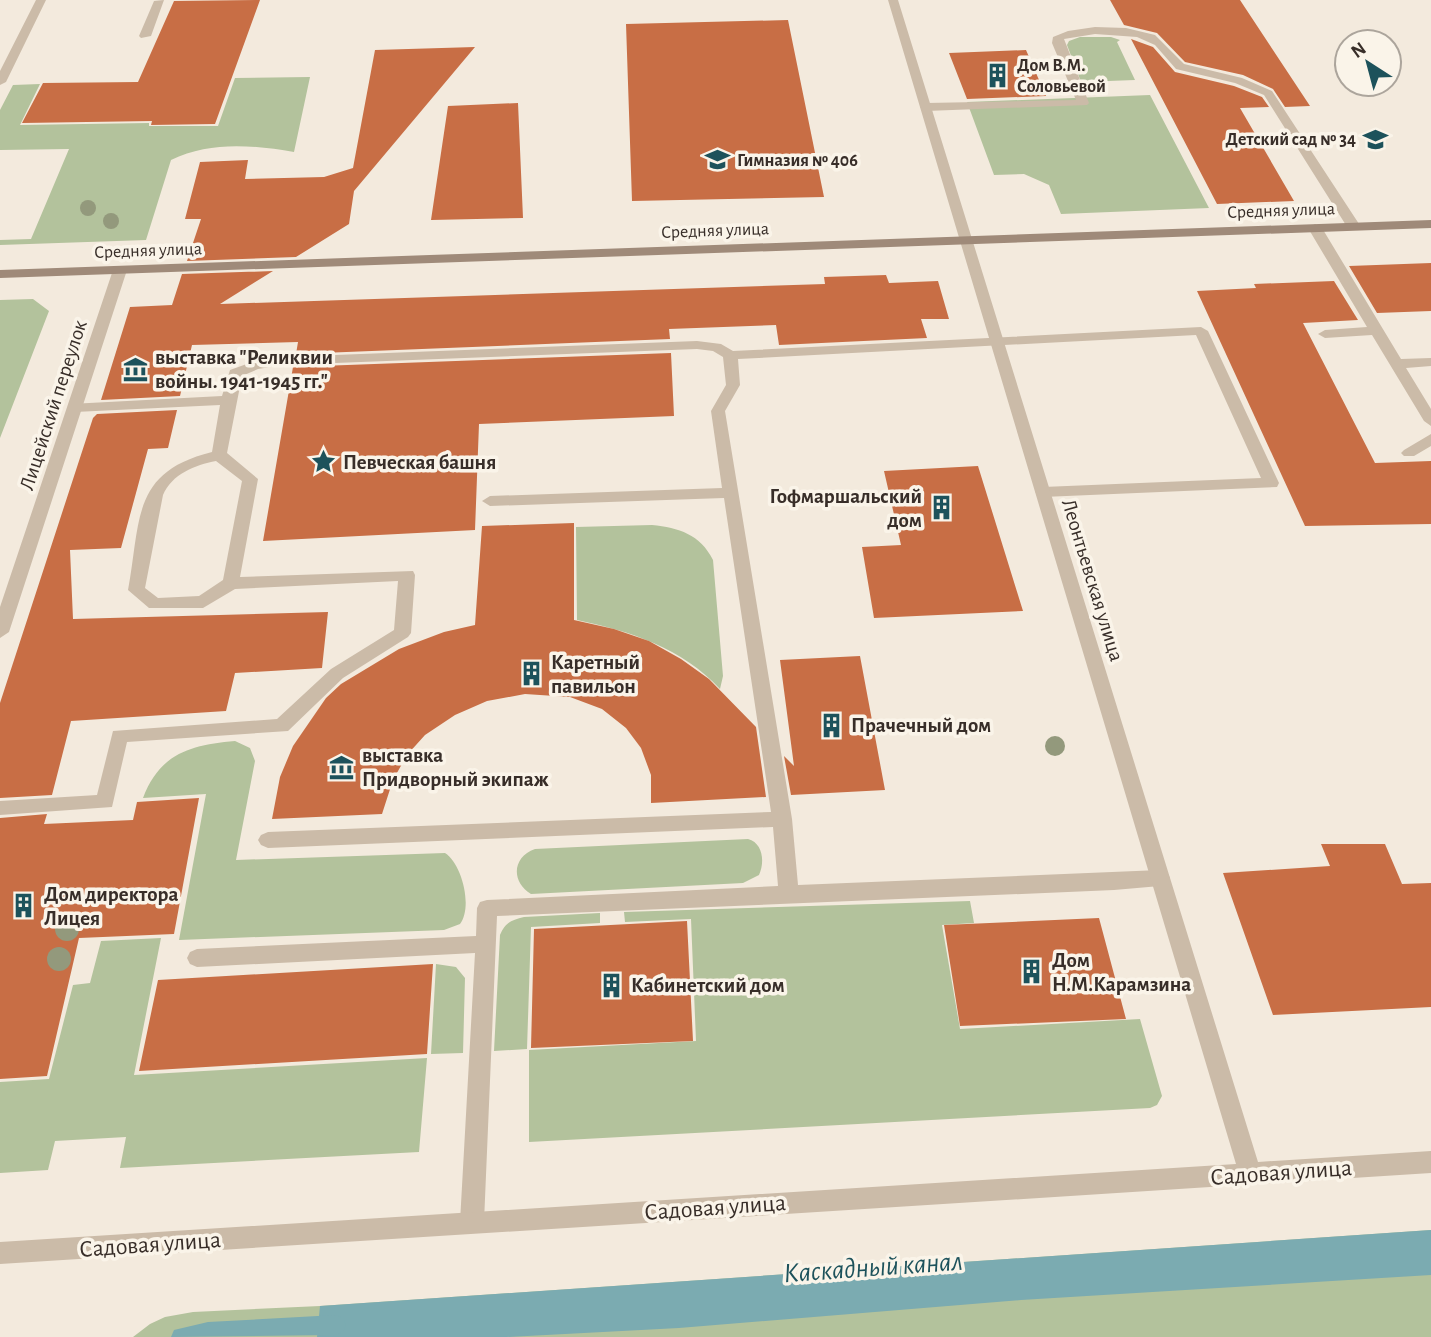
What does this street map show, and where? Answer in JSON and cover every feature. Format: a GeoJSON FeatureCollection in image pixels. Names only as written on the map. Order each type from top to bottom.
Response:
{"type":"FeatureCollection","features":[{"type":"Feature","properties":{"kind":"main road","name":"Средняя улица"},"geometry":{"type":"LineString","coordinates":[[0,274],[1431,224]]}},
{"type":"Feature","properties":{"kind":"street"},"geometry":{"type":"LineString","coordinates":[[0,82],[41,0]]}},
{"type":"Feature","properties":{"kind":"street","name":"Леонтьевская улица"},"geometry":{"type":"LineString","coordinates":[[893,0],[1250,1174]]}},
{"type":"Feature","properties":{"kind":"street"},"geometry":{"type":"LineString","coordinates":[[145,36],[159,1]]}},
{"type":"Feature","properties":{"kind":"street"},"geometry":{"type":"LineString","coordinates":[[926,107],[1083,103],[1058,43],[1059,37],[1077,32],[1118,31],[1150,37],[1160,44],[1167,58],[1182,68],[1252,83],[1268,93],[1354,227]]}},
{"type":"Feature","properties":{"kind":"street"},"geometry":{"type":"LineString","coordinates":[[0,53],[15,52]]}},
{"type":"Feature","properties":{"kind":"street"},"geometry":{"type":"LineString","coordinates":[[1315,228],[1429,415]]}},
{"type":"Feature","properties":{"kind":"street","name":"Лицейский переулок"},"geometry":{"type":"LineString","coordinates":[[0,632],[120,270]]}},
{"type":"Feature","properties":{"kind":"street"},"geometry":{"type":"LineString","coordinates":[[1325,334],[1377,330]]}},
{"type":"Feature","properties":{"kind":"street"},"geometry":{"type":"LineString","coordinates":[[219,455],[235,373],[255,365],[283,360],[697,345],[716,347],[730,355],[1200,331],[1271,483],[1043,492]]}},
{"type":"Feature","properties":{"kind":"street"},"geometry":{"type":"LineString","coordinates":[[730,355],[733,386],[718,411],[782,819],[789,894]]}},
{"type":"Feature","properties":{"kind":"street"},"geometry":{"type":"LineString","coordinates":[[1398,364],[1431,362]]}},
{"type":"Feature","properties":{"kind":"street"},"geometry":{"type":"LineString","coordinates":[[75,407],[228,400]]}},
{"type":"Feature","properties":{"kind":"street"},"geometry":{"type":"LineString","coordinates":[[1409,453],[1431,439]]}},
{"type":"Feature","properties":{"kind":"street"},"geometry":{"type":"LineString","coordinates":[[0,808],[104,802],[119,736],[282,726],[309,694],[333,674],[362,653],[402,634],[407,576],[231,583],[203,602],[155,604],[136,590],[156,489],[170,474],[192,461],[219,455]]}},
{"type":"Feature","properties":{"kind":"street"},"geometry":{"type":"LineString","coordinates":[[219,455],[250,479],[231,583]]}},
{"type":"Feature","properties":{"kind":"street"},"geometry":{"type":"LineString","coordinates":[[490,501],[729,493]]}},
{"type":"Feature","properties":{"kind":"street"},"geometry":{"type":"LineString","coordinates":[[268,840],[782,819]]}},
{"type":"Feature","properties":{"kind":"street"},"geometry":{"type":"LineString","coordinates":[[471,1222],[486,908],[1160,878]]}},
{"type":"Feature","properties":{"kind":"street"},"geometry":{"type":"LineString","coordinates":[[197,958],[485,944]]}},
{"type":"Feature","properties":{"kind":"street","name":"Садовая улица"},"geometry":{"type":"LineString","coordinates":[[0,1253],[1431,1162]]}},
{"type":"Feature","properties":{"kind":"green space"},"geometry":{"type":"Polygon","coordinates":[[[1080,37],[1111,37],[1120,40],[1117,42],[1135,80],[1081,82],[1067,45],[1069,41],[1080,37]]]}},
{"type":"Feature","properties":{"kind":"green space"},"geometry":{"type":"Polygon","coordinates":[[[310,77],[294,152],[231,146],[201,150],[171,160],[146,240],[0,245],[0,240],[31,239],[69,149],[0,150],[0,110],[13,85],[40,84],[20,125],[149,123],[149,126],[218,126],[235,78],[310,77]]]}},
{"type":"Feature","properties":{"kind":"green space"},"geometry":{"type":"Polygon","coordinates":[[[1150,95],[1209,208],[1061,214],[1049,185],[1024,174],[994,175],[967,102],[1150,95]]]}},
{"type":"Feature","properties":{"kind":"green space"},"geometry":{"type":"Polygon","coordinates":[[[33,299],[49,311],[0,438],[0,300],[33,299]]]}},
{"type":"Feature","properties":{"kind":"green space"},"geometry":{"type":"Polygon","coordinates":[[[652,525],[671,528],[695,538],[713,560],[723,676],[720,689],[689,662],[654,643],[577,620],[576,527],[652,525]]]}},
{"type":"Feature","properties":{"kind":"green space"},"geometry":{"type":"Polygon","coordinates":[[[235,741],[250,748],[255,761],[236,860],[445,853],[456,866],[464,886],[466,907],[460,924],[444,930],[179,940],[206,794],[143,798],[158,771],[179,754],[204,745],[235,741]]]}},
{"type":"Feature","properties":{"kind":"green space"},"geometry":{"type":"Polygon","coordinates":[[[748,839],[760,849],[762,864],[759,875],[743,883],[531,894],[524,889],[517,877],[518,864],[527,853],[535,849],[748,839]]]}},
{"type":"Feature","properties":{"kind":"green space"},"geometry":{"type":"Polygon","coordinates":[[[970,901],[974,923],[942,925],[960,1029],[1140,1019],[1162,1096],[1157,1105],[1150,1108],[529,1142],[529,1050],[696,1041],[691,919],[625,922],[624,912],[970,901]]]}},
{"type":"Feature","properties":{"kind":"green space"},"geometry":{"type":"Polygon","coordinates":[[[600,913],[600,923],[531,927],[527,1049],[494,1051],[500,935],[506,925],[524,917],[600,913]]]}},
{"type":"Feature","properties":{"kind":"green space"},"geometry":{"type":"Polygon","coordinates":[[[161,938],[134,1075],[427,1058],[419,1152],[120,1168],[126,1137],[55,1141],[48,1170],[0,1173],[0,1082],[49,1079],[73,985],[90,983],[101,941],[161,938]]]}},
{"type":"Feature","properties":{"kind":"green space"},"geometry":{"type":"Polygon","coordinates":[[[436,964],[456,967],[465,978],[463,1053],[431,1054],[436,964]]]}},
{"type":"Feature","properties":{"kind":"green space"},"geometry":{"type":"Polygon","coordinates":[[[1431,1230],[1431,1337],[133,1337],[165,1317],[193,1312],[320,1306],[1431,1230]]]}},
{"type":"Feature","properties":{"kind":"water"},"geometry":{"type":"Polygon","coordinates":[[[1431,1230],[1431,1275],[1021,1300],[679,1328],[506,1337],[317,1337],[320,1306],[1431,1230]]]}},
{"type":"Feature","properties":{"kind":"building"},"geometry":{"type":"Polygon","coordinates":[[[260,0],[215,124],[151,125],[152,121],[22,123],[43,83],[138,82],[174,1],[260,0]]]}},
{"type":"Feature","properties":{"kind":"building"},"geometry":{"type":"Polygon","coordinates":[[[1110,0],[1240,0],[1310,106],[1285,107],[1273,89],[1243,75],[1185,62],[1157,33],[1124,25],[1110,0]]]}},
{"type":"Feature","properties":{"kind":"building"},"geometry":{"type":"Polygon","coordinates":[[[788,20],[824,197],[632,201],[626,24],[788,20]]]}},
{"type":"Feature","properties":{"kind":"building"},"geometry":{"type":"Polygon","coordinates":[[[1131,39],[1153,47],[1175,72],[1234,86],[1262,97],[1269,107],[1240,108],[1294,201],[1217,204],[1131,39]]]}},
{"type":"Feature","properties":{"kind":"building"},"geometry":{"type":"Polygon","coordinates":[[[475,47],[354,191],[349,224],[296,257],[187,261],[201,219],[185,219],[200,162],[248,160],[245,179],[324,177],[353,168],[375,50],[475,47]]]}},
{"type":"Feature","properties":{"kind":"building","name":"Дом В.М. Соловьевой"},"geometry":{"type":"Polygon","coordinates":[[[1026,50],[1046,96],[967,99],[949,53],[1026,50]]]}},
{"type":"Feature","properties":{"kind":"building"},"geometry":{"type":"Polygon","coordinates":[[[518,103],[523,218],[431,220],[448,106],[518,103]]]}},
{"type":"Feature","properties":{"kind":"building"},"geometry":{"type":"Polygon","coordinates":[[[1431,263],[1431,311],[1377,313],[1349,266],[1431,263]]]}},
{"type":"Feature","properties":{"kind":"building"},"geometry":{"type":"Polygon","coordinates":[[[273,271],[220,304],[825,284],[824,277],[886,275],[889,283],[938,281],[949,319],[921,319],[927,338],[779,345],[776,325],[669,329],[670,339],[296,354],[298,342],[192,345],[180,396],[101,400],[130,307],[172,305],[182,274],[273,271]]]}},
{"type":"Feature","properties":{"kind":"building"},"geometry":{"type":"Polygon","coordinates":[[[1334,281],[1358,320],[1303,323],[1375,463],[1431,461],[1431,524],[1305,526],[1197,291],[1256,288],[1254,284],[1334,281]]]}},
{"type":"Feature","properties":{"kind":"building"},"geometry":{"type":"Polygon","coordinates":[[[671,353],[674,416],[479,424],[475,530],[263,541],[293,367],[671,353]]]}},
{"type":"Feature","properties":{"kind":"building"},"geometry":{"type":"Polygon","coordinates":[[[177,410],[168,448],[148,449],[121,548],[70,550],[73,619],[328,612],[322,668],[235,673],[226,711],[71,721],[52,795],[0,798],[0,703],[93,418],[97,414],[177,410]]]}},
{"type":"Feature","properties":{"kind":"building","name":"Гофмаршальский дом"},"geometry":{"type":"Polygon","coordinates":[[[978,466],[1023,611],[874,618],[862,547],[901,545],[884,471],[978,466]]]}},
{"type":"Feature","properties":{"kind":"building","name":"Каретный павильон"},"geometry":{"type":"Polygon","coordinates":[[[574,523],[574,620],[614,629],[649,641],[709,679],[756,727],[766,797],[651,803],[651,775],[641,748],[626,728],[602,709],[570,697],[525,694],[487,701],[455,715],[425,735],[407,755],[393,780],[382,814],[272,819],[280,777],[293,746],[326,698],[341,684],[399,649],[444,632],[475,625],[482,526],[574,523]]]}},
{"type":"Feature","properties":{"kind":"building","name":"Прачечный дом"},"geometry":{"type":"Polygon","coordinates":[[[860,656],[885,790],[791,795],[784,756],[794,766],[780,660],[860,656]]]}},
{"type":"Feature","properties":{"kind":"building"},"geometry":{"type":"Polygon","coordinates":[[[199,798],[174,934],[79,938],[47,1076],[0,1079],[0,818],[47,814],[44,824],[133,820],[137,802],[199,798]]]}},
{"type":"Feature","properties":{"kind":"building"},"geometry":{"type":"Polygon","coordinates":[[[1321,844],[1385,844],[1402,884],[1431,883],[1431,1007],[1273,1015],[1223,873],[1330,866],[1321,844]]]}},
{"type":"Feature","properties":{"kind":"building","name":"Дом Н.М.Карамзина"},"geometry":{"type":"Polygon","coordinates":[[[1099,918],[1126,1019],[960,1026],[944,925],[1099,918]]]}},
{"type":"Feature","properties":{"kind":"building","name":"Кабинетский дом"},"geometry":{"type":"Polygon","coordinates":[[[687,921],[693,1041],[531,1048],[534,929],[687,921]]]}},
{"type":"Feature","properties":{"kind":"building"},"geometry":{"type":"Polygon","coordinates":[[[433,964],[427,1054],[139,1071],[158,980],[433,964]]]}},
{"type":"Feature","properties":{"kind":"waterway"},"geometry":{"type":"LineString","coordinates":[[181,1337],[208,1332],[336,1325]]}},
{"type":"Feature","properties":{"kind":"place","name":"Дом В.М. Соловьевой"},"geometry":{"type":"Point","coordinates":[997,75]}},
{"type":"Feature","properties":{"kind":"place","name":"Детский сад № 34"},"geometry":{"type":"Point","coordinates":[1376,139]}},
{"type":"Feature","properties":{"kind":"place","name":"Гимназия № 406"},"geometry":{"type":"Point","coordinates":[717,160]}},
{"type":"Feature","properties":{"kind":"place","name":"выставка \"Реликвии войны. 1941-1945 гг.\""},"geometry":{"type":"Point","coordinates":[135,369]}},
{"type":"Feature","properties":{"kind":"place","name":"Певческая башня"},"geometry":{"type":"Point","coordinates":[323,462]}},
{"type":"Feature","properties":{"kind":"place","name":"Гофмаршальский дом"},"geometry":{"type":"Point","coordinates":[942,508]}},
{"type":"Feature","properties":{"kind":"place","name":"Каретный павильон"},"geometry":{"type":"Point","coordinates":[531,674]}},
{"type":"Feature","properties":{"kind":"place","name":"Прачечный дом"},"geometry":{"type":"Point","coordinates":[831,725]}},
{"type":"Feature","properties":{"kind":"place","name":"выставка Придворный экипаж"},"geometry":{"type":"Point","coordinates":[342,767]}},
{"type":"Feature","properties":{"kind":"place","name":"Дом директора Лицея"},"geometry":{"type":"Point","coordinates":[24,906]}},
{"type":"Feature","properties":{"kind":"place","name":"Дом Н.М.Карамзина"},"geometry":{"type":"Point","coordinates":[1032,972]}},
{"type":"Feature","properties":{"kind":"place","name":"Кабинетский дом"},"geometry":{"type":"Point","coordinates":[611,985]}},
{"type":"Feature","properties":{"kind":"water label","name":"Каскадный канал"},"geometry":{"type":"Point","coordinates":[873,1266]}}]}
